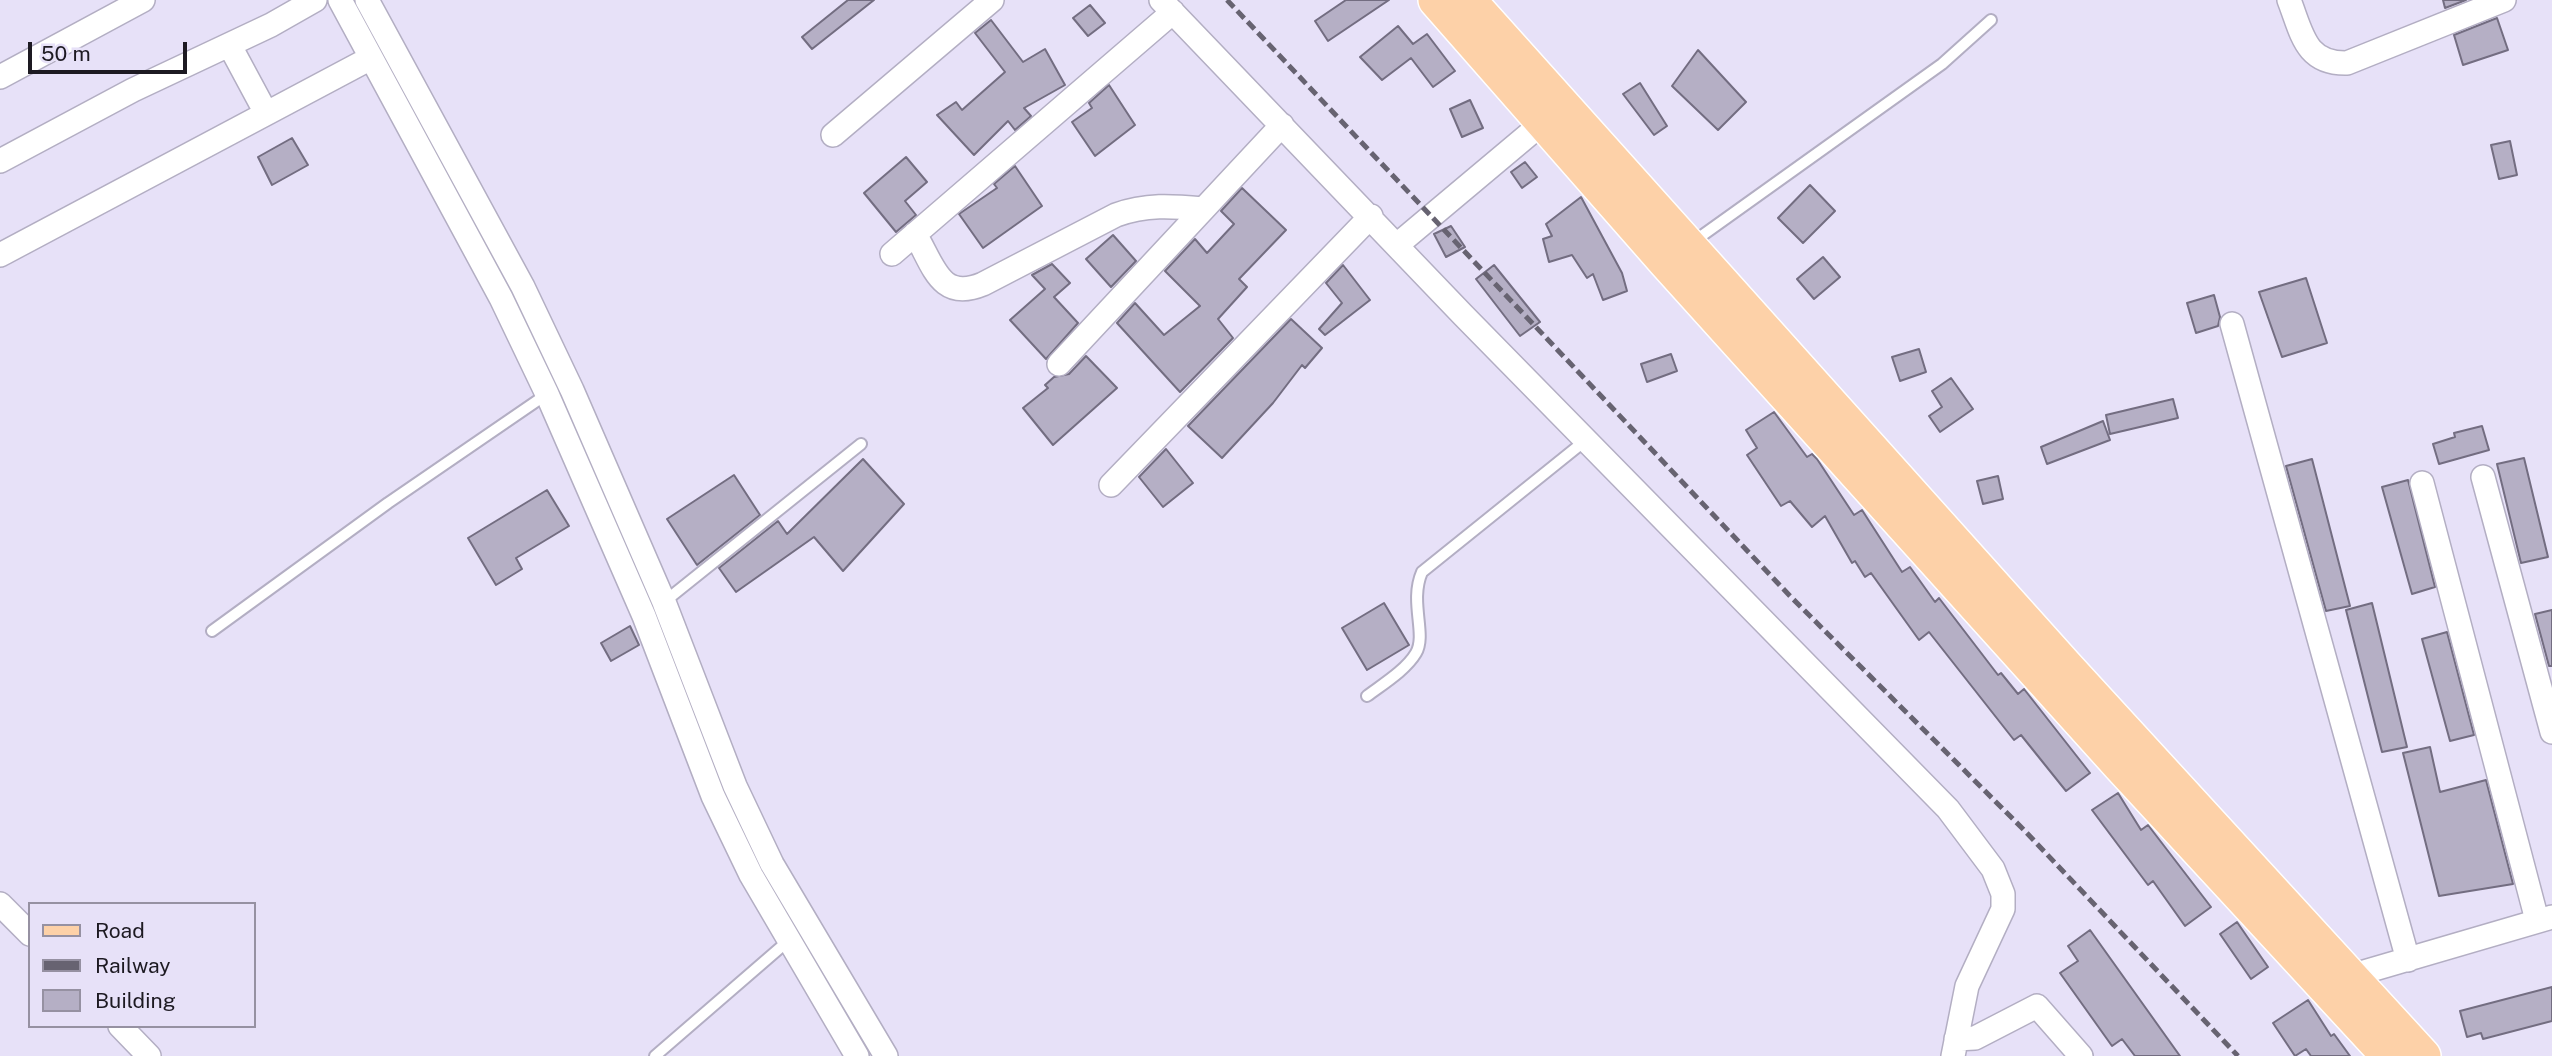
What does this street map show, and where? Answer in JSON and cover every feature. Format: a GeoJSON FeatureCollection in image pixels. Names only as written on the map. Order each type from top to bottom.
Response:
{"type":"FeatureCollection","features":[{"type":"Feature","properties":{"kind":"main road"},"geometry":{"type":"LineString","coordinates":[[1436,0],[1688,246],[2336,981],[2389,1056]]}},
{"type":"Feature","properties":{"kind":"main road"},"geometry":{"type":"LineString","coordinates":[[1468,0],[1685,283],[2336,981],[2423,1056]]}},
{"type":"Feature","properties":{"kind":"street"},"geometry":{"type":"LineString","coordinates":[[0,77],[143,0]]}},
{"type":"Feature","properties":{"kind":"street"},"geometry":{"type":"LineString","coordinates":[[0,161],[133,90],[230,46],[314,0]]}},
{"type":"Feature","properties":{"kind":"street"},"geometry":{"type":"LineString","coordinates":[[340,0],[369,59],[495,286],[547,394],[644,615],[713,796],[751,874],[857,1056]]}},
{"type":"Feature","properties":{"kind":"street"},"geometry":{"type":"LineString","coordinates":[[366,0],[523,287],[664,602],[735,786],[772,864],[886,1056]]}},
{"type":"Feature","properties":{"kind":"street"},"geometry":{"type":"LineString","coordinates":[[833,135],[992,0]]}},
{"type":"Feature","properties":{"kind":"street"},"geometry":{"type":"LineString","coordinates":[[2289,0],[2307,47],[2327,63],[2347,62],[2504,0]]}},
{"type":"Feature","properties":{"kind":"street"},"geometry":{"type":"LineString","coordinates":[[892,254],[1167,6],[1586,440],[1948,808],[1993,869],[2003,894],[2003,909],[1967,986],[1954,1048]]}},
{"type":"Feature","properties":{"kind":"street"},"geometry":{"type":"LineString","coordinates":[[230,46],[266,113]]}},
{"type":"Feature","properties":{"kind":"street"},"geometry":{"type":"LineString","coordinates":[[0,255],[369,59]]}},
{"type":"Feature","properties":{"kind":"street"},"geometry":{"type":"LineString","coordinates":[[1397,245],[1553,114]]}},
{"type":"Feature","properties":{"kind":"street"},"geometry":{"type":"LineString","coordinates":[[1059,364],[1282,125]]}},
{"type":"Feature","properties":{"kind":"street"},"geometry":{"type":"LineString","coordinates":[[915,234],[942,280],[950,289],[959,291],[983,284],[1116,215],[1136,208],[1156,205],[1203,209]]}},
{"type":"Feature","properties":{"kind":"street"},"geometry":{"type":"LineString","coordinates":[[1111,485],[1371,216]]}},
{"type":"Feature","properties":{"kind":"street"},"geometry":{"type":"LineString","coordinates":[[2232,324],[2408,960]]}},
{"type":"Feature","properties":{"kind":"street"},"geometry":{"type":"LineString","coordinates":[[2483,477],[2552,732]]}},
{"type":"Feature","properties":{"kind":"street"},"geometry":{"type":"LineString","coordinates":[[2336,981],[2544,919],[2422,484]]}},
{"type":"Feature","properties":{"kind":"street"},"geometry":{"type":"LineString","coordinates":[[0,904],[28,932]]}},
{"type":"Feature","properties":{"kind":"street"},"geometry":{"type":"LineString","coordinates":[[1954,1048],[2036,1006],[2081,1056]]}},
{"type":"Feature","properties":{"kind":"street"},"geometry":{"type":"LineString","coordinates":[[122,1028],[149,1056]]}},
{"type":"Feature","properties":{"kind":"lane"},"geometry":{"type":"LineString","coordinates":[[1688,246],[1942,64],[1991,20]]}},
{"type":"Feature","properties":{"kind":"lane"},"geometry":{"type":"LineString","coordinates":[[212,631],[388,503],[547,394]]}},
{"type":"Feature","properties":{"kind":"lane"},"geometry":{"type":"LineString","coordinates":[[1367,696],[1411,660],[1419,649],[1415,597],[1422,572],[1586,440]]}},
{"type":"Feature","properties":{"kind":"lane"},"geometry":{"type":"LineString","coordinates":[[664,602],[861,444]]}},
{"type":"Feature","properties":{"kind":"lane"},"geometry":{"type":"LineString","coordinates":[[655,1056],[788,941]]}},
{"type":"Feature","properties":{"kind":"building"},"geometry":{"type":"Polygon","coordinates":[[[848,0],[874,0],[812,49],[802,37],[848,0]]]}},
{"type":"Feature","properties":{"kind":"building"},"geometry":{"type":"Polygon","coordinates":[[[1346,0],[1389,0],[1328,41],[1315,21],[1346,0]]]}},
{"type":"Feature","properties":{"kind":"building"},"geometry":{"type":"Polygon","coordinates":[[[2443,0],[2466,0],[2445,8],[2443,0]]]}},
{"type":"Feature","properties":{"kind":"building"},"geometry":{"type":"Polygon","coordinates":[[[1090,5],[1105,23],[1088,36],[1073,18],[1090,5]]]}},
{"type":"Feature","properties":{"kind":"building"},"geometry":{"type":"Polygon","coordinates":[[[2497,18],[2508,50],[2463,65],[2454,35],[2497,18]]]}},
{"type":"Feature","properties":{"kind":"building"},"geometry":{"type":"Polygon","coordinates":[[[991,20],[1023,62],[1045,49],[1065,85],[1024,108],[1031,116],[1015,130],[1008,121],[974,155],[937,115],[956,102],[962,110],[1005,72],[975,33],[991,20]]]}},
{"type":"Feature","properties":{"kind":"building"},"geometry":{"type":"Polygon","coordinates":[[[1398,26],[1413,44],[1427,34],[1455,71],[1433,87],[1411,58],[1382,80],[1360,57],[1398,26]]]}},
{"type":"Feature","properties":{"kind":"building"},"geometry":{"type":"Polygon","coordinates":[[[1698,50],[1746,102],[1718,130],[1672,86],[1698,50]]]}},
{"type":"Feature","properties":{"kind":"building"},"geometry":{"type":"Polygon","coordinates":[[[1640,83],[1667,126],[1654,135],[1623,94],[1640,83]]]}},
{"type":"Feature","properties":{"kind":"building"},"geometry":{"type":"Polygon","coordinates":[[[1109,85],[1135,125],[1095,156],[1072,122],[1092,108],[1089,103],[1109,85]]]}},
{"type":"Feature","properties":{"kind":"building"},"geometry":{"type":"Polygon","coordinates":[[[1470,100],[1483,128],[1462,137],[1450,109],[1470,100]]]}},
{"type":"Feature","properties":{"kind":"building"},"geometry":{"type":"Polygon","coordinates":[[[292,138],[308,165],[272,185],[258,157],[292,138]]]}},
{"type":"Feature","properties":{"kind":"building"},"geometry":{"type":"Polygon","coordinates":[[[2510,141],[2517,175],[2499,179],[2491,145],[2510,141]]]}},
{"type":"Feature","properties":{"kind":"building"},"geometry":{"type":"Polygon","coordinates":[[[906,157],[927,182],[905,201],[916,215],[896,232],[864,193],[906,157]]]}},
{"type":"Feature","properties":{"kind":"building"},"geometry":{"type":"Polygon","coordinates":[[[1525,162],[1537,177],[1522,188],[1511,172],[1525,162]]]}},
{"type":"Feature","properties":{"kind":"building"},"geometry":{"type":"Polygon","coordinates":[[[1015,166],[1042,206],[983,248],[959,214],[997,188],[994,184],[1015,166]]]}},
{"type":"Feature","properties":{"kind":"building"},"geometry":{"type":"Polygon","coordinates":[[[1810,185],[1835,211],[1803,243],[1778,218],[1810,185]]]}},
{"type":"Feature","properties":{"kind":"building"},"geometry":{"type":"Polygon","coordinates":[[[1242,188],[1286,230],[1239,279],[1247,287],[1218,319],[1233,338],[1180,392],[1117,323],[1135,303],[1164,335],[1200,306],[1165,271],[1195,239],[1207,253],[1234,224],[1221,211],[1242,188]]]}},
{"type":"Feature","properties":{"kind":"building"},"geometry":{"type":"Polygon","coordinates":[[[1581,197],[1622,273],[1627,291],[1603,300],[1593,274],[1587,278],[1572,255],[1549,262],[1543,239],[1552,236],[1546,224],[1581,197]]]}},
{"type":"Feature","properties":{"kind":"building"},"geometry":{"type":"Polygon","coordinates":[[[1451,226],[1465,247],[1446,257],[1434,234],[1451,226]]]}},
{"type":"Feature","properties":{"kind":"building"},"geometry":{"type":"Polygon","coordinates":[[[1113,235],[1136,261],[1111,287],[1086,259],[1113,235]]]}},
{"type":"Feature","properties":{"kind":"building"},"geometry":{"type":"Polygon","coordinates":[[[1823,257],[1840,277],[1814,299],[1797,279],[1823,257]]]}},
{"type":"Feature","properties":{"kind":"building"},"geometry":{"type":"Polygon","coordinates":[[[1052,264],[1070,283],[1054,297],[1078,323],[1046,359],[1010,320],[1045,289],[1032,275],[1052,264]]]}},
{"type":"Feature","properties":{"kind":"building"},"geometry":{"type":"Polygon","coordinates":[[[1343,265],[1370,300],[1325,335],[1319,329],[1342,303],[1326,283],[1343,265]]]}},
{"type":"Feature","properties":{"kind":"building"},"geometry":{"type":"Polygon","coordinates":[[[1494,265],[1540,322],[1520,336],[1476,279],[1494,265]]]}},
{"type":"Feature","properties":{"kind":"building"},"geometry":{"type":"Polygon","coordinates":[[[2306,278],[2327,343],[2282,357],[2259,292],[2306,278]]]}},
{"type":"Feature","properties":{"kind":"building"},"geometry":{"type":"Polygon","coordinates":[[[2214,295],[2220,317],[2218,326],[2196,333],[2187,303],[2214,295]]]}},
{"type":"Feature","properties":{"kind":"building"},"geometry":{"type":"Polygon","coordinates":[[[1291,319],[1322,348],[1305,368],[1302,365],[1273,403],[1222,458],[1188,426],[1291,319]]]}},
{"type":"Feature","properties":{"kind":"building"},"geometry":{"type":"Polygon","coordinates":[[[1919,349],[1926,372],[1900,381],[1892,357],[1919,349]]]}},
{"type":"Feature","properties":{"kind":"building"},"geometry":{"type":"Polygon","coordinates":[[[1671,354],[1677,371],[1647,382],[1641,364],[1671,354]]]}},
{"type":"Feature","properties":{"kind":"building"},"geometry":{"type":"Polygon","coordinates":[[[1086,356],[1117,388],[1053,445],[1023,408],[1048,388],[1045,385],[1054,377],[1069,374],[1086,356]]]}},
{"type":"Feature","properties":{"kind":"building"},"geometry":{"type":"Polygon","coordinates":[[[1951,378],[1973,409],[1940,432],[1929,416],[1942,407],[1932,391],[1951,378]]]}},
{"type":"Feature","properties":{"kind":"building"},"geometry":{"type":"Polygon","coordinates":[[[2173,399],[2178,418],[2110,434],[2106,415],[2173,399]]]}},
{"type":"Feature","properties":{"kind":"building"},"geometry":{"type":"Polygon","coordinates":[[[1774,412],[1807,457],[1812,454],[1817,459],[1854,515],[1862,510],[1902,572],[1910,567],[1935,602],[1939,598],[1998,675],[2001,673],[2018,694],[2024,689],[2090,773],[2066,791],[2021,735],[2014,740],[1929,632],[1919,640],[1871,573],[1865,577],[1855,561],[1852,563],[1825,516],[1812,527],[1790,501],[1781,506],[1747,455],[1757,448],[1746,430],[1774,412]]]}},
{"type":"Feature","properties":{"kind":"building"},"geometry":{"type":"Polygon","coordinates":[[[2103,421],[2110,440],[2047,464],[2041,447],[2103,421]]]}},
{"type":"Feature","properties":{"kind":"building"},"geometry":{"type":"Polygon","coordinates":[[[2482,426],[2489,450],[2439,464],[2433,444],[2455,437],[2454,433],[2482,426]]]}},
{"type":"Feature","properties":{"kind":"building"},"geometry":{"type":"Polygon","coordinates":[[[1166,449],[1193,483],[1163,507],[1139,477],[1166,449]]]}},
{"type":"Feature","properties":{"kind":"building"},"geometry":{"type":"Polygon","coordinates":[[[2524,458],[2548,557],[2521,563],[2497,464],[2524,458]]]}},
{"type":"Feature","properties":{"kind":"building"},"geometry":{"type":"Polygon","coordinates":[[[863,459],[904,504],[843,571],[814,537],[736,592],[719,568],[778,521],[787,534],[863,459]]]}},
{"type":"Feature","properties":{"kind":"building"},"geometry":{"type":"Polygon","coordinates":[[[2312,459],[2350,606],[2326,611],[2286,466],[2312,459]]]}},
{"type":"Feature","properties":{"kind":"building"},"geometry":{"type":"Polygon","coordinates":[[[734,475],[760,515],[697,565],[667,519],[734,475]]]}},
{"type":"Feature","properties":{"kind":"building"},"geometry":{"type":"Polygon","coordinates":[[[1998,476],[2003,499],[1983,504],[1977,481],[1998,476]]]}},
{"type":"Feature","properties":{"kind":"building"},"geometry":{"type":"Polygon","coordinates":[[[2408,480],[2435,587],[2412,594],[2382,487],[2408,480]]]}},
{"type":"Feature","properties":{"kind":"building"},"geometry":{"type":"Polygon","coordinates":[[[547,490],[569,526],[516,558],[522,569],[496,585],[468,538],[547,490]]]}},
{"type":"Feature","properties":{"kind":"building"},"geometry":{"type":"Polygon","coordinates":[[[1384,603],[1409,645],[1367,670],[1342,628],[1384,603]]]}},
{"type":"Feature","properties":{"kind":"building"},"geometry":{"type":"Polygon","coordinates":[[[2372,603],[2407,747],[2382,752],[2346,610],[2372,603]]]}},
{"type":"Feature","properties":{"kind":"building"},"geometry":{"type":"Polygon","coordinates":[[[2552,610],[2552,666],[2549,666],[2535,614],[2552,610]]]}},
{"type":"Feature","properties":{"kind":"building"},"geometry":{"type":"Polygon","coordinates":[[[630,626],[639,645],[611,661],[601,643],[630,626]]]}},
{"type":"Feature","properties":{"kind":"building"},"geometry":{"type":"Polygon","coordinates":[[[2447,632],[2474,735],[2450,741],[2422,639],[2447,632]]]}},
{"type":"Feature","properties":{"kind":"building"},"geometry":{"type":"Polygon","coordinates":[[[2430,747],[2440,792],[2486,780],[2513,884],[2439,896],[2403,753],[2430,747]]]}},
{"type":"Feature","properties":{"kind":"building"},"geometry":{"type":"Polygon","coordinates":[[[2118,793],[2141,830],[2148,825],[2211,907],[2185,926],[2153,881],[2148,885],[2092,810],[2118,793]]]}},
{"type":"Feature","properties":{"kind":"building"},"geometry":{"type":"Polygon","coordinates":[[[2237,922],[2268,967],[2251,979],[2220,934],[2237,922]]]}},
{"type":"Feature","properties":{"kind":"building"},"geometry":{"type":"Polygon","coordinates":[[[2090,930],[2180,1056],[2135,1056],[2122,1039],[2112,1046],[2060,973],[2078,961],[2068,946],[2090,930]]]}},
{"type":"Feature","properties":{"kind":"building"},"geometry":{"type":"Polygon","coordinates":[[[2552,987],[2552,1021],[2483,1039],[2481,1033],[2467,1037],[2460,1011],[2552,987]]]}},
{"type":"Feature","properties":{"kind":"building"},"geometry":{"type":"Polygon","coordinates":[[[2308,1000],[2331,1036],[2334,1034],[2350,1056],[2311,1056],[2306,1049],[2295,1056],[2273,1023],[2308,1000]]]}},
{"type":"Feature","properties":{"kind":"railway"},"geometry":{"type":"LineString","coordinates":[[1227,0],[1790,596],[2023,829],[2238,1056]]}}]}
